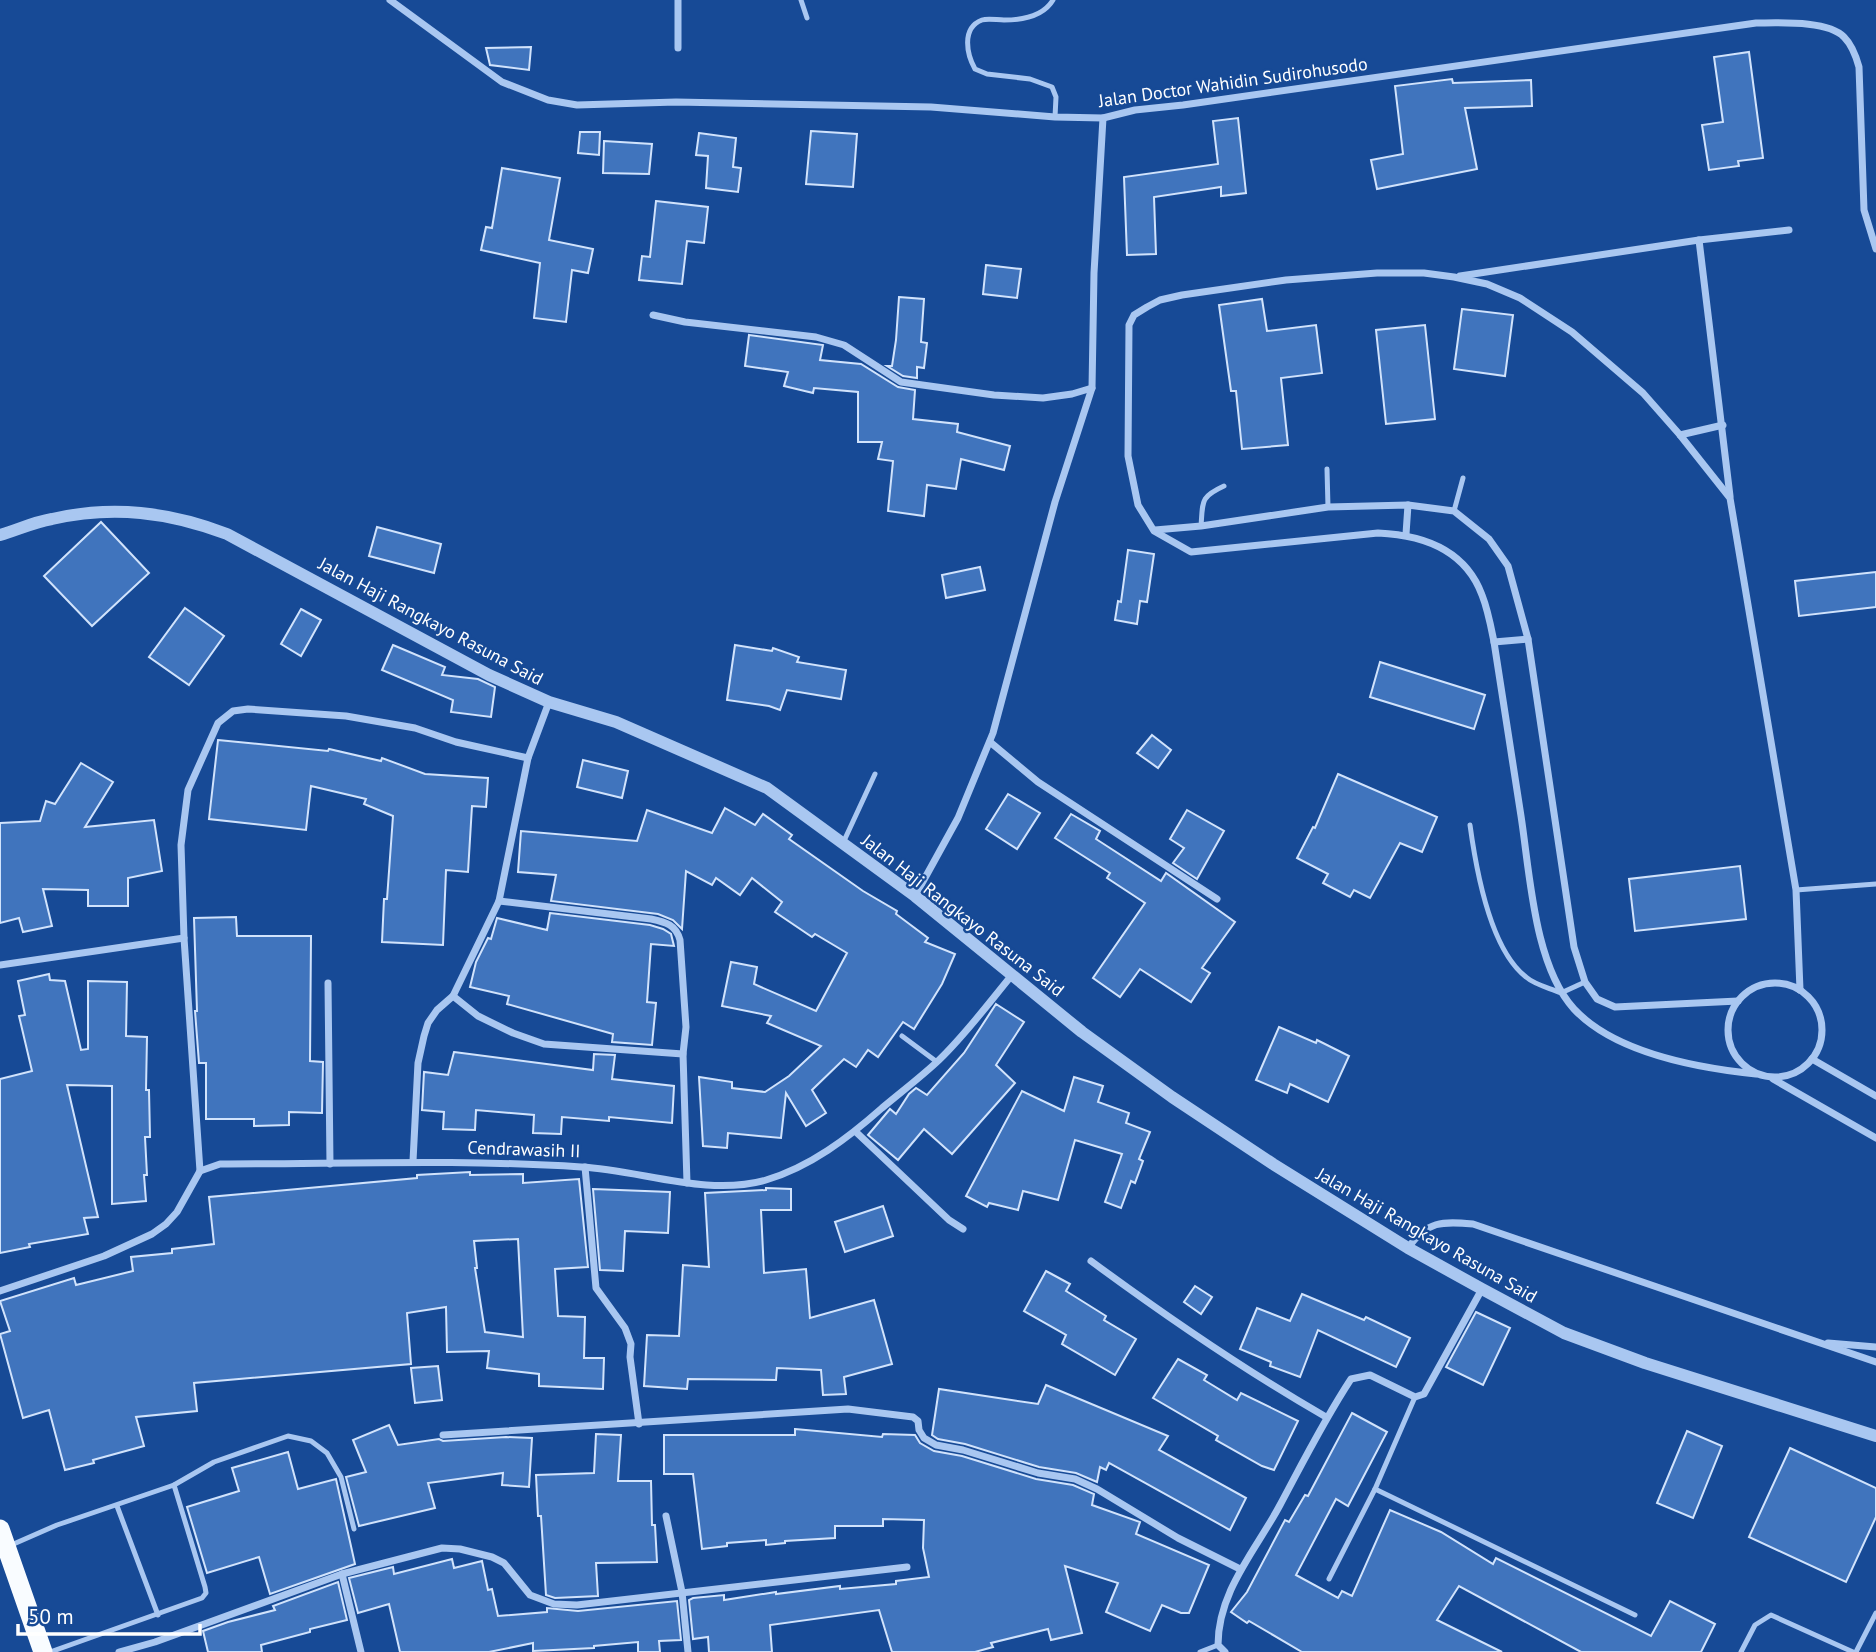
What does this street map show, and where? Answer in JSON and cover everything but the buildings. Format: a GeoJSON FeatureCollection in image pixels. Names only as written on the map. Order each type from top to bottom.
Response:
{"type":"FeatureCollection","features":[{"type":"Feature","properties":{"kind":"highway"},"geometry":{"type":"LineString","coordinates":[[3,1538],[43,1652]]}},
{"type":"Feature","properties":{"kind":"street","name":"Jalan Doctor Wahidin Sudirohusodo"},"geometry":{"type":"LineString","coordinates":[[390,0],[502,82],[548,100],[577,105],[676,102],[918,107],[1103,118],[1135,110],[1756,23],[1794,23],[1842,34],[1854,51],[1859,66],[1864,210],[1876,249]]}},
{"type":"Feature","properties":{"kind":"street"},"geometry":{"type":"LineString","coordinates":[[678,0],[678,48]]}},
{"type":"Feature","properties":{"kind":"street"},"geometry":{"type":"LineString","coordinates":[[915,896],[958,818],[990,742],[1055,502],[1092,388],[1094,273],[1103,118]]}},
{"type":"Feature","properties":{"kind":"street"},"geometry":{"type":"LineString","coordinates":[[1454,277],[1699,240],[1789,230]]}},
{"type":"Feature","properties":{"kind":"street"},"geometry":{"type":"LineString","coordinates":[[1699,240],[1730,498],[1796,890],[1800,990]]}},
{"type":"Feature","properties":{"kind":"street"},"geometry":{"type":"LineString","coordinates":[[1730,498],[1643,393],[1572,332],[1520,298],[1487,284],[1424,273],[1377,273],[1286,281],[1160,300],[1134,314],[1129,326],[1128,456],[1138,505],[1154,530],[1191,552],[1378,533],[1406,534],[1443,548],[1475,580],[1483,597],[1494,642],[1538,924],[1550,971],[1561,993],[1596,1027],[1642,1050],[1717,1070],[1770,1077],[1791,1075],[1805,1067],[1820,1045],[1822,1025],[1815,1005],[1800,990],[1786,985],[1764,984],[1750,990],[1738,1001],[1729,1020],[1729,1042],[1738,1061],[1756,1074]]}},
{"type":"Feature","properties":{"kind":"street"},"geometry":{"type":"LineString","coordinates":[[653,315],[685,322],[816,337],[844,345],[901,382],[994,395],[1043,398],[1092,388]]}},
{"type":"Feature","properties":{"kind":"street"},"geometry":{"type":"LineString","coordinates":[[1680,435],[1723,425]]}},
{"type":"Feature","properties":{"kind":"street"},"geometry":{"type":"LineString","coordinates":[[1154,530],[1201,526],[1328,507],[1408,505],[1454,511],[1467,519],[1489,539],[1508,566],[1528,639],[1574,947],[1585,982],[1597,999],[1615,1007],[1738,1001]]}},
{"type":"Feature","properties":{"kind":"street"},"geometry":{"type":"LineString","coordinates":[[1406,534],[1408,505]]}},
{"type":"Feature","properties":{"kind":"street","name":"Jalan Haji Rangkayo Rasuna Said"},"geometry":{"type":"LineString","coordinates":[[0,535],[51,519],[94,513],[144,513],[190,520],[227,534],[489,675],[549,702],[616,722],[767,788],[915,896],[1082,1032],[1172,1097],[1408,1248],[1564,1333],[1645,1363],[1876,1436]]}},
{"type":"Feature","properties":{"kind":"street"},"geometry":{"type":"LineString","coordinates":[[1494,642],[1528,639]]}},
{"type":"Feature","properties":{"kind":"street"},"geometry":{"type":"LineString","coordinates":[[413,1161],[418,1063],[424,1036],[428,1023],[437,1010],[453,996],[499,901],[528,758],[549,702]]}},
{"type":"Feature","properties":{"kind":"street"},"geometry":{"type":"LineString","coordinates":[[0,1291],[104,1256],[152,1234],[177,1212],[200,1171],[184,938],[181,845],[188,790],[218,723],[233,711],[248,709],[346,716],[415,728],[456,742],[528,758]]}},
{"type":"Feature","properties":{"kind":"street"},"geometry":{"type":"LineString","coordinates":[[990,742],[1038,782],[1217,899]]}},
{"type":"Feature","properties":{"kind":"street"},"geometry":{"type":"LineString","coordinates":[[499,901],[651,919],[672,925],[678,933],[686,1027],[683,1054],[687,1183]]}},
{"type":"Feature","properties":{"kind":"street"},"geometry":{"type":"LineString","coordinates":[[0,965],[184,938]]}},
{"type":"Feature","properties":{"kind":"street","name":"Cendrawasih II"},"geometry":{"type":"LineString","coordinates":[[200,1171],[220,1164],[413,1161],[584,1167],[687,1183],[763,1181],[804,1164],[856,1132],[937,1062],[966,1032],[1012,975]]}},
{"type":"Feature","properties":{"kind":"street"},"geometry":{"type":"LineString","coordinates":[[328,983],[330,1164]]}},
{"type":"Feature","properties":{"kind":"street"},"geometry":{"type":"LineString","coordinates":[[453,996],[478,1016],[544,1044],[683,1054]]}},
{"type":"Feature","properties":{"kind":"street"},"geometry":{"type":"LineString","coordinates":[[1812,1059],[1876,1096]]}},
{"type":"Feature","properties":{"kind":"street"},"geometry":{"type":"LineString","coordinates":[[1770,1077],[1876,1138]]}},
{"type":"Feature","properties":{"kind":"street"},"geometry":{"type":"LineString","coordinates":[[856,1132],[949,1220],[963,1229]]}},
{"type":"Feature","properties":{"kind":"street"},"geometry":{"type":"LineString","coordinates":[[584,1167],[596,1287],[625,1328],[631,1344],[630,1357],[639,1424]]}},
{"type":"Feature","properties":{"kind":"street"},"geometry":{"type":"LineString","coordinates":[[1408,1248],[1418,1233],[1446,1221],[1473,1224],[1876,1362]]}},
{"type":"Feature","properties":{"kind":"street"},"geometry":{"type":"LineString","coordinates":[[1091,1261],[1211,1347],[1326,1417]]}},
{"type":"Feature","properties":{"kind":"street"},"geometry":{"type":"LineString","coordinates":[[1226,1652],[1218,1645],[1219,1624],[1240,1569],[1278,1508],[1326,1417],[1351,1379],[1370,1376],[1415,1397],[1424,1394],[1482,1289]]}},
{"type":"Feature","properties":{"kind":"street"},"geometry":{"type":"LineString","coordinates":[[1816,1342],[1876,1347]]}},
{"type":"Feature","properties":{"kind":"street"},"geometry":{"type":"LineString","coordinates":[[443,1434],[848,1409],[913,1416],[918,1421],[924,1438],[936,1445],[963,1450],[1038,1473],[1075,1479],[1097,1489],[1178,1538],[1240,1569]]}},
{"type":"Feature","properties":{"kind":"street"},"geometry":{"type":"LineString","coordinates":[[666,1516],[682,1592],[688,1652]]}},
{"type":"Feature","properties":{"kind":"street"},"geometry":{"type":"LineString","coordinates":[[119,1652],[155,1642],[342,1574],[442,1548],[460,1549],[492,1557],[504,1563],[530,1595],[554,1604],[577,1605],[907,1567]]}},
{"type":"Feature","properties":{"kind":"street"},"geometry":{"type":"LineString","coordinates":[[342,1574],[361,1652]]}},
{"type":"Feature","properties":{"kind":"lane"},"geometry":{"type":"LineString","coordinates":[[801,0],[807,18]]}},
{"type":"Feature","properties":{"kind":"lane"},"geometry":{"type":"LineString","coordinates":[[1053,0],[1048,8],[1036,15],[1014,20],[984,19],[977,22],[968,37],[967,51],[975,69],[986,74],[1030,79],[1052,87],[1056,97],[1055,117]]}},
{"type":"Feature","properties":{"kind":"lane"},"geometry":{"type":"LineString","coordinates":[[1327,469],[1328,507]]}},
{"type":"Feature","properties":{"kind":"lane"},"geometry":{"type":"LineString","coordinates":[[1454,511],[1463,478]]}},
{"type":"Feature","properties":{"kind":"lane"},"geometry":{"type":"LineString","coordinates":[[1201,526],[1203,500],[1208,494],[1224,486]]}},
{"type":"Feature","properties":{"kind":"lane"},"geometry":{"type":"LineString","coordinates":[[843,843],[875,774]]}},
{"type":"Feature","properties":{"kind":"lane"},"geometry":{"type":"LineString","coordinates":[[1469,825],[1477,876],[1514,966],[1528,979],[1561,993],[1585,982]]}},
{"type":"Feature","properties":{"kind":"lane"},"geometry":{"type":"LineString","coordinates":[[1796,890],[1876,884]]}},
{"type":"Feature","properties":{"kind":"lane"},"geometry":{"type":"LineString","coordinates":[[902,1036],[937,1062]]}},
{"type":"Feature","properties":{"kind":"lane"},"geometry":{"type":"LineString","coordinates":[[1329,1579],[1375,1489],[1415,1397]]}},
{"type":"Feature","properties":{"kind":"lane"},"geometry":{"type":"LineString","coordinates":[[3,1538],[117,1506],[174,1485],[214,1462],[288,1436],[311,1441],[327,1454],[341,1477],[354,1529]]}},
{"type":"Feature","properties":{"kind":"lane"},"geometry":{"type":"LineString","coordinates":[[50,1652],[158,1615],[202,1598],[206,1593],[174,1485]]}},
{"type":"Feature","properties":{"kind":"lane"},"geometry":{"type":"LineString","coordinates":[[1375,1489],[1635,1615]]}},
{"type":"Feature","properties":{"kind":"lane"},"geometry":{"type":"LineString","coordinates":[[117,1506],[158,1615]]}},
{"type":"Feature","properties":{"kind":"lane"},"geometry":{"type":"LineString","coordinates":[[1741,1652],[1755,1625],[1771,1615],[1854,1652],[1876,1613]]}},
{"type":"Feature","properties":{"kind":"lane"},"geometry":{"type":"LineString","coordinates":[[1200,1652],[1218,1645]]}}]}
